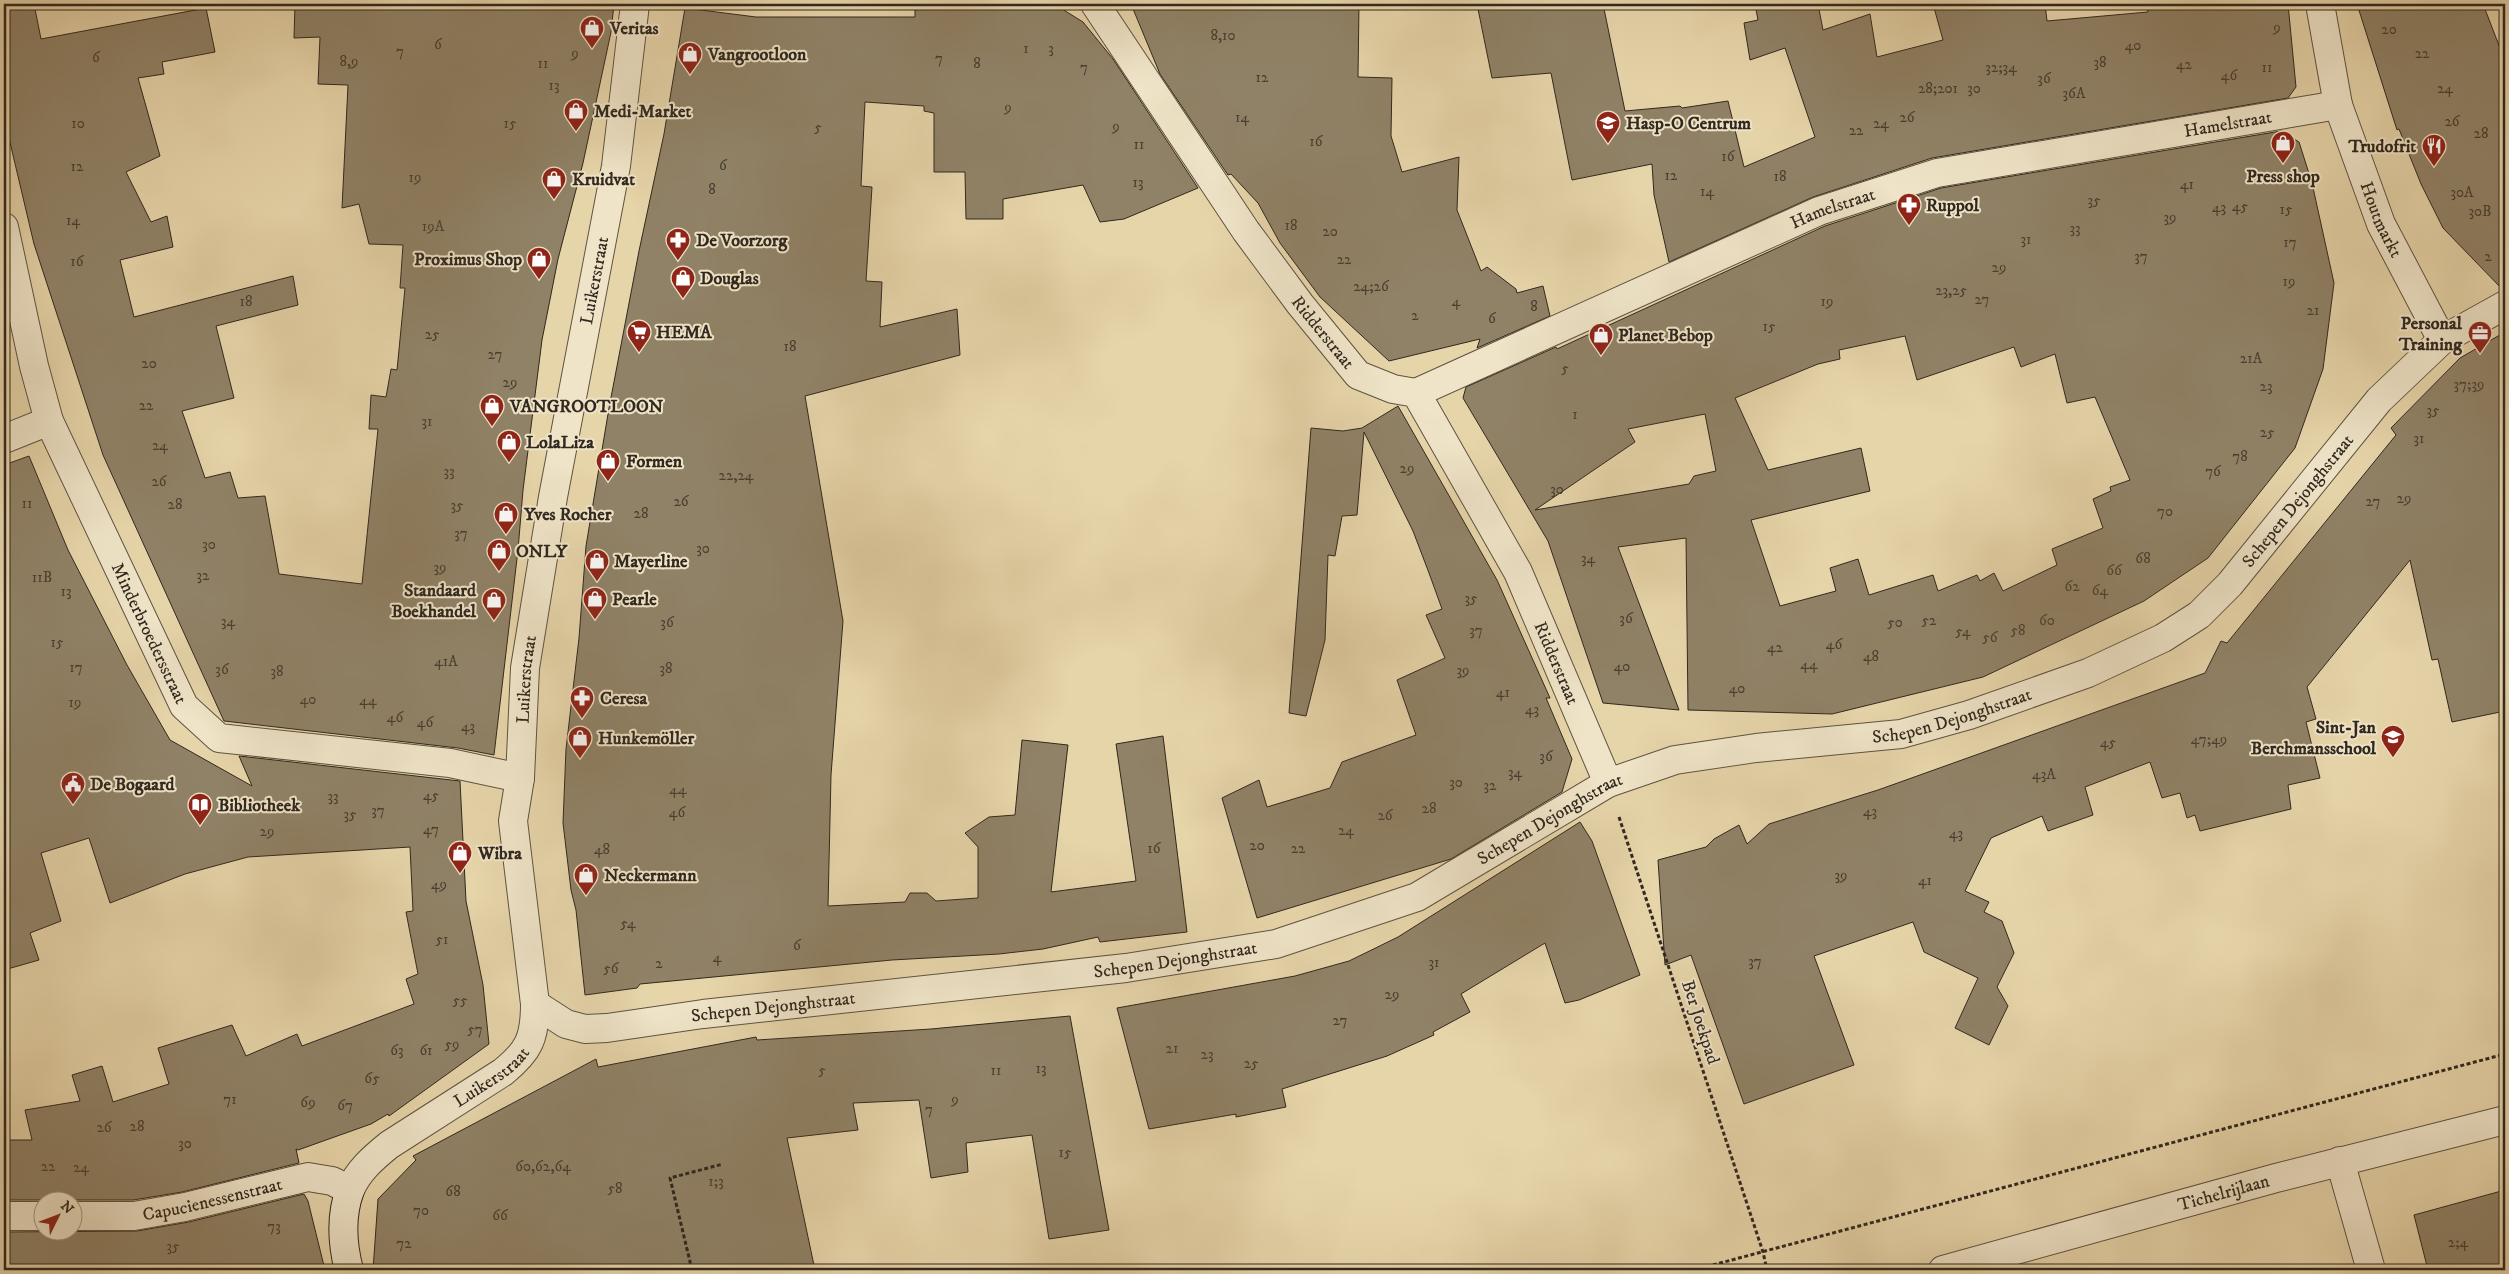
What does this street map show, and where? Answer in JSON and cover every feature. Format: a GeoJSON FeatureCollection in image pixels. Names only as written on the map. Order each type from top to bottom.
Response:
{"type":"FeatureCollection","features":[{"type":"Feature","properties":{"kind":"street","name":"Luikerstraat"},"geometry":{"type":"LineString","coordinates":[[349,1270],[342,1230],[344,1208],[350,1190],[362,1170],[389,1145],[503,1072],[528,1047],[535,1027],[535,1004],[514,821],[520,778],[525,668],[553,497],[616,166],[635,4]]}},
{"type":"Feature","properties":{"kind":"street","name":"Ridderstraat"},"geometry":{"type":"LineString","coordinates":[[1094,4],[1246,231],[1300,304],[1358,375],[1393,389],[1416,393],[1518,572],[1608,784]]}},
{"type":"Feature","properties":{"kind":"street","name":"Houtmarkt"},"geometry":{"type":"LineString","coordinates":[[2320,4],[2338,105],[2381,224],[2442,340]]}},
{"type":"Feature","properties":{"kind":"street","name":"Hamelstraat"},"geometry":{"type":"LineString","coordinates":[[1416,393],[1819,211],[1937,173],[2338,105]]}},
{"type":"Feature","properties":{"kind":"street","name":"Minderbroedersstraat"},"geometry":{"type":"LineString","coordinates":[[4,227],[34,366],[49,421],[184,706],[219,738],[450,763],[520,778]]}},
{"type":"Feature","properties":{"kind":"street","name":"Schepen Dejonghstraat"},"geometry":{"type":"LineString","coordinates":[[535,1004],[566,1024],[585,1029],[607,1028],[703,1014],[1126,968],[1276,944],[1417,897],[1608,784],[1675,760],[1756,748],[1901,734],[1970,715],[2078,676],[2163,638],[2199,615],[2230,584],[2379,400],[2442,340],[2505,305]]}},
{"type":"Feature","properties":{"kind":"street"},"geometry":{"type":"LineString","coordinates":[[4,439],[49,421]]}},
{"type":"Feature","properties":{"kind":"street","name":"Tichelrijlaan"},"geometry":{"type":"LineString","coordinates":[[1943,1270],[2340,1162],[2505,1120]]}},
{"type":"Feature","properties":{"kind":"street"},"geometry":{"type":"LineString","coordinates":[[2340,1162],[2370,1270]]}},
{"type":"Feature","properties":{"kind":"street","name":"Capucienessenstraat"},"geometry":{"type":"LineString","coordinates":[[82,1216],[134,1216],[185,1207],[308,1177],[332,1181],[350,1190]]}},
{"type":"Feature","properties":{"kind":"street"},"geometry":{"type":"LineString","coordinates":[[4,1216],[32,1216]]}},
{"type":"Feature","properties":{"kind":"path","name":"Ber Joekpad"},"geometry":{"type":"LineString","coordinates":[[1608,784],[1763,1252],[1766,1270]]}},
{"type":"Feature","properties":{"kind":"path"},"geometry":{"type":"LineString","coordinates":[[1694,1270],[2505,1054]]}},
{"type":"Feature","properties":{"kind":"path"},"geometry":{"type":"LineString","coordinates":[[692,1270],[670,1178],[723,1164]]}},
{"type":"Feature","properties":{"kind":"building"},"geometry":{"type":"Polygon","coordinates":[[[4,4],[34,4],[41,39],[206,8],[215,52],[162,62],[164,74],[138,78],[160,156],[126,172],[151,222],[167,216],[173,247],[120,260],[134,317],[293,276],[298,305],[216,326],[234,398],[182,411],[205,478],[230,472],[238,498],[265,496],[279,574],[362,584],[378,429],[369,429],[371,395],[386,397],[391,369],[397,370],[405,288],[400,288],[403,245],[369,244],[359,204],[342,208],[348,85],[318,84],[320,37],[294,38],[295,4],[614,4],[611,32],[583,163],[558,259],[542,340],[523,490],[518,550],[494,755],[458,748],[224,721],[103,455],[34,244],[4,117],[4,4]]]}},
{"type":"Feature","properties":{"kind":"building"},"geometry":{"type":"Polygon","coordinates":[[[955,4],[1054,4],[1083,22],[1113,59],[1198,188],[1124,219],[1100,222],[1083,185],[1003,199],[1003,219],[966,219],[965,172],[934,172],[934,113],[924,111],[924,106],[865,102],[861,186],[872,187],[866,281],[882,282],[880,327],[957,309],[960,355],[805,396],[843,621],[831,775],[828,906],[905,902],[910,893],[927,893],[936,901],[978,898],[978,847],[965,833],[989,817],[1015,815],[1022,740],[1068,745],[1051,892],[1136,881],[1116,744],[1163,736],[1187,932],[1100,942],[1098,937],[1043,949],[999,954],[892,960],[640,984],[637,988],[585,995],[576,910],[571,890],[563,823],[566,749],[579,638],[586,546],[609,408],[664,134],[685,8],[756,17],[915,17],[915,10],[955,4]]]}},
{"type":"Feature","properties":{"kind":"building"},"geometry":{"type":"Polygon","coordinates":[[[1131,4],[1359,4],[1358,77],[1392,78],[1391,136],[1402,172],[1459,157],[1457,210],[1481,271],[1487,267],[1516,289],[1517,293],[1543,286],[1550,316],[1477,348],[1480,339],[1389,361],[1320,297],[1280,243],[1258,203],[1231,174],[1228,175],[1160,74],[1131,4]]]}},
{"type":"Feature","properties":{"kind":"building"},"geometry":{"type":"Polygon","coordinates":[[[1477,4],[1603,4],[1625,111],[1680,106],[1682,108],[1728,101],[1744,167],[1815,137],[1785,48],[1750,60],[1744,23],[1758,20],[1755,4],[1818,4],[1823,30],[1870,14],[1877,57],[1943,40],[1933,4],[2045,4],[2047,21],[2148,12],[2147,4],[2288,4],[2296,87],[2288,98],[1932,158],[1813,197],[1669,262],[1654,195],[1652,164],[1572,180],[1551,73],[1492,78],[1477,4]]]}},
{"type":"Feature","properties":{"kind":"building"},"geometry":{"type":"Polygon","coordinates":[[[2357,4],[2483,4],[2505,61],[2505,289],[2503,290],[2443,228],[2421,184],[2399,129],[2397,130],[2357,4]]]}},
{"type":"Feature","properties":{"kind":"building"},"geometry":{"type":"Polygon","coordinates":[[[2281,131],[2299,142],[2312,183],[2334,283],[2323,369],[2295,448],[2208,558],[2144,601],[1983,677],[1832,714],[1688,710],[1686,538],[1618,547],[1679,710],[1603,703],[1548,541],[1463,398],[1466,387],[1556,347],[1557,349],[1825,226],[1941,188],[2281,131]],[[1905,336],[1839,350],[1840,359],[1818,364],[1735,398],[1768,470],[1861,448],[1870,491],[1751,520],[1780,606],[1836,591],[1830,568],[1858,559],[1869,595],[1933,575],[1938,591],[1977,575],[1980,581],[1994,573],[2003,591],[2057,565],[2052,549],[2103,528],[2093,499],[2111,491],[2110,487],[2130,480],[2095,397],[2067,403],[2055,354],[2021,367],[2014,347],[1917,380],[1905,336]],[[1705,414],[1628,429],[1635,442],[1535,510],[1689,484],[1694,476],[1716,471],[1705,414]]]}},
{"type":"Feature","properties":{"kind":"building"},"geometry":{"type":"Polygon","coordinates":[[[2505,332],[2505,711],[2452,722],[2438,659],[2432,660],[2410,560],[2307,687],[2316,719],[2306,722],[2320,778],[2288,785],[2291,809],[2200,831],[2195,815],[2187,818],[2180,793],[2162,798],[2150,762],[2085,787],[2093,815],[2048,831],[2042,816],[1991,838],[1965,891],[1989,902],[1984,912],[2002,921],[2014,953],[1997,987],[2008,1006],[1989,1045],[1955,1028],[1978,978],[1924,952],[1913,922],[1814,956],[1854,1065],[1744,1104],[1691,955],[1665,965],[1658,860],[1706,847],[1714,839],[1739,825],[1747,844],[1769,824],[1878,790],[2205,673],[2221,641],[2227,643],[2396,435],[2391,428],[2460,358],[2505,332]]]}},
{"type":"Feature","properties":{"kind":"building"},"geometry":{"type":"Polygon","coordinates":[[[1398,406],[1497,580],[1550,698],[1546,698],[1572,759],[1562,792],[1451,859],[1257,918],[1222,798],[1259,780],[1267,807],[1330,788],[1342,762],[1416,735],[1397,680],[1445,658],[1426,615],[1442,609],[1413,531],[1364,432],[1357,515],[1342,516],[1335,556],[1328,555],[1325,640],[1306,716],[1289,713],[1311,428],[1343,431],[1362,428],[1398,406]]]}},
{"type":"Feature","properties":{"kind":"building"},"geometry":{"type":"Polygon","coordinates":[[[29,456],[68,550],[127,665],[170,740],[252,786],[239,756],[460,781],[466,901],[483,985],[489,1044],[389,1116],[388,1114],[371,1124],[298,1150],[296,1149],[299,1163],[182,1192],[133,1200],[82,1200],[82,1192],[32,1192],[32,1200],[4,1200],[4,1140],[32,1140],[25,1110],[80,1101],[72,1075],[102,1066],[113,1102],[169,1084],[158,1048],[232,1025],[246,1056],[297,1034],[302,1046],[414,1004],[406,979],[418,974],[406,912],[413,911],[410,847],[248,857],[185,874],[110,903],[89,838],[41,853],[61,921],[30,933],[39,960],[4,970],[4,465],[29,456]]]}},
{"type":"Feature","properties":{"kind":"building"},"geometry":{"type":"Polygon","coordinates":[[[1580,822],[1592,841],[1640,975],[1579,1000],[1565,1003],[1545,943],[1461,994],[1470,1012],[1433,1032],[1434,1035],[1387,1056],[1282,1089],[1286,1107],[1236,1117],[1236,1114],[1149,1129],[1117,1008],[1295,976],[1349,961],[1398,937],[1580,822]]]}},
{"type":"Feature","properties":{"kind":"building"},"geometry":{"type":"Polygon","coordinates":[[[1070,1016],[1109,1230],[1049,1239],[1032,1135],[966,1143],[968,1172],[931,1178],[919,1100],[853,1103],[858,1130],[787,1138],[815,1270],[373,1270],[378,1199],[416,1160],[413,1156],[596,1059],[598,1067],[756,1037],[757,1040],[931,1029],[1070,1016]]]}},
{"type":"Feature","properties":{"kind":"building"},"geometry":{"type":"Polygon","coordinates":[[[2505,1190],[2505,1270],[2428,1270],[2414,1215],[2505,1190]]]}},
{"type":"Feature","properties":{"kind":"building"},"geometry":{"type":"Polygon","coordinates":[[[304,1194],[308,1201],[325,1270],[4,1270],[4,1232],[32,1232],[32,1242],[82,1242],[82,1231],[137,1231],[189,1222],[304,1194]]]}},
{"type":"Feature","properties":{"kind":"place","name":"Veritas"},"geometry":{"type":"Point","coordinates":[592,49]}},
{"type":"Feature","properties":{"kind":"place","name":"Vangrootloon"},"geometry":{"type":"Point","coordinates":[690,75]}},
{"type":"Feature","properties":{"kind":"place","name":"Medi-Market"},"geometry":{"type":"Point","coordinates":[576,132]}},
{"type":"Feature","properties":{"kind":"place","name":"Hasp-O Centrum"},"geometry":{"type":"Point","coordinates":[1608,144]}},
{"type":"Feature","properties":{"kind":"place","name":"Press shop"},"geometry":{"type":"Point","coordinates":[2283,164]}},
{"type":"Feature","properties":{"kind":"place","name":"Trudofrit"},"geometry":{"type":"Point","coordinates":[2434,167]}},
{"type":"Feature","properties":{"kind":"place","name":"Kruidvat"},"geometry":{"type":"Point","coordinates":[554,200]}},
{"type":"Feature","properties":{"kind":"place","name":"Ruppol"},"geometry":{"type":"Point","coordinates":[1909,226]}},
{"type":"Feature","properties":{"kind":"place","name":"De Voorzorg"},"geometry":{"type":"Point","coordinates":[678,261]}},
{"type":"Feature","properties":{"kind":"place","name":"Proximus Shop"},"geometry":{"type":"Point","coordinates":[539,280]}},
{"type":"Feature","properties":{"kind":"place","name":"Douglas"},"geometry":{"type":"Point","coordinates":[683,299]}},
{"type":"Feature","properties":{"kind":"place","name":"HEMA"},"geometry":{"type":"Point","coordinates":[639,353]}},
{"type":"Feature","properties":{"kind":"place","name":"Personal Training"},"geometry":{"type":"Point","coordinates":[2480,354]}},
{"type":"Feature","properties":{"kind":"place","name":"Planet Bebop"},"geometry":{"type":"Point","coordinates":[1601,356]}},
{"type":"Feature","properties":{"kind":"place","name":"VANGROOTLOON"},"geometry":{"type":"Point","coordinates":[492,427]}},
{"type":"Feature","properties":{"kind":"place","name":"LolaLiza"},"geometry":{"type":"Point","coordinates":[509,463]}},
{"type":"Feature","properties":{"kind":"place","name":"Formen"},"geometry":{"type":"Point","coordinates":[608,482]}},
{"type":"Feature","properties":{"kind":"place","name":"Yves Rocher"},"geometry":{"type":"Point","coordinates":[506,535]}},
{"type":"Feature","properties":{"kind":"place","name":"ONLY"},"geometry":{"type":"Point","coordinates":[499,572]}},
{"type":"Feature","properties":{"kind":"place","name":"Mayerline"},"geometry":{"type":"Point","coordinates":[597,582]}},
{"type":"Feature","properties":{"kind":"place","name":"Pearle"},"geometry":{"type":"Point","coordinates":[595,620]}},
{"type":"Feature","properties":{"kind":"place","name":"Standaard Boekhandel"},"geometry":{"type":"Point","coordinates":[494,621]}},
{"type":"Feature","properties":{"kind":"place","name":"Ceresa"},"geometry":{"type":"Point","coordinates":[582,719]}},
{"type":"Feature","properties":{"kind":"place","name":"Sint-Jan Berchmansschool"},"geometry":{"type":"Point","coordinates":[2393,758]}},
{"type":"Feature","properties":{"kind":"place","name":"Hunkemöller"},"geometry":{"type":"Point","coordinates":[580,759]}},
{"type":"Feature","properties":{"kind":"place","name":"De Bogaard"},"geometry":{"type":"Point","coordinates":[73,805]}},
{"type":"Feature","properties":{"kind":"place","name":"Bibliotheek"},"geometry":{"type":"Point","coordinates":[200,826]}},
{"type":"Feature","properties":{"kind":"place","name":"Wibra"},"geometry":{"type":"Point","coordinates":[460,874]}},
{"type":"Feature","properties":{"kind":"place","name":"Neckermann"},"geometry":{"type":"Point","coordinates":[586,896]}}]}
